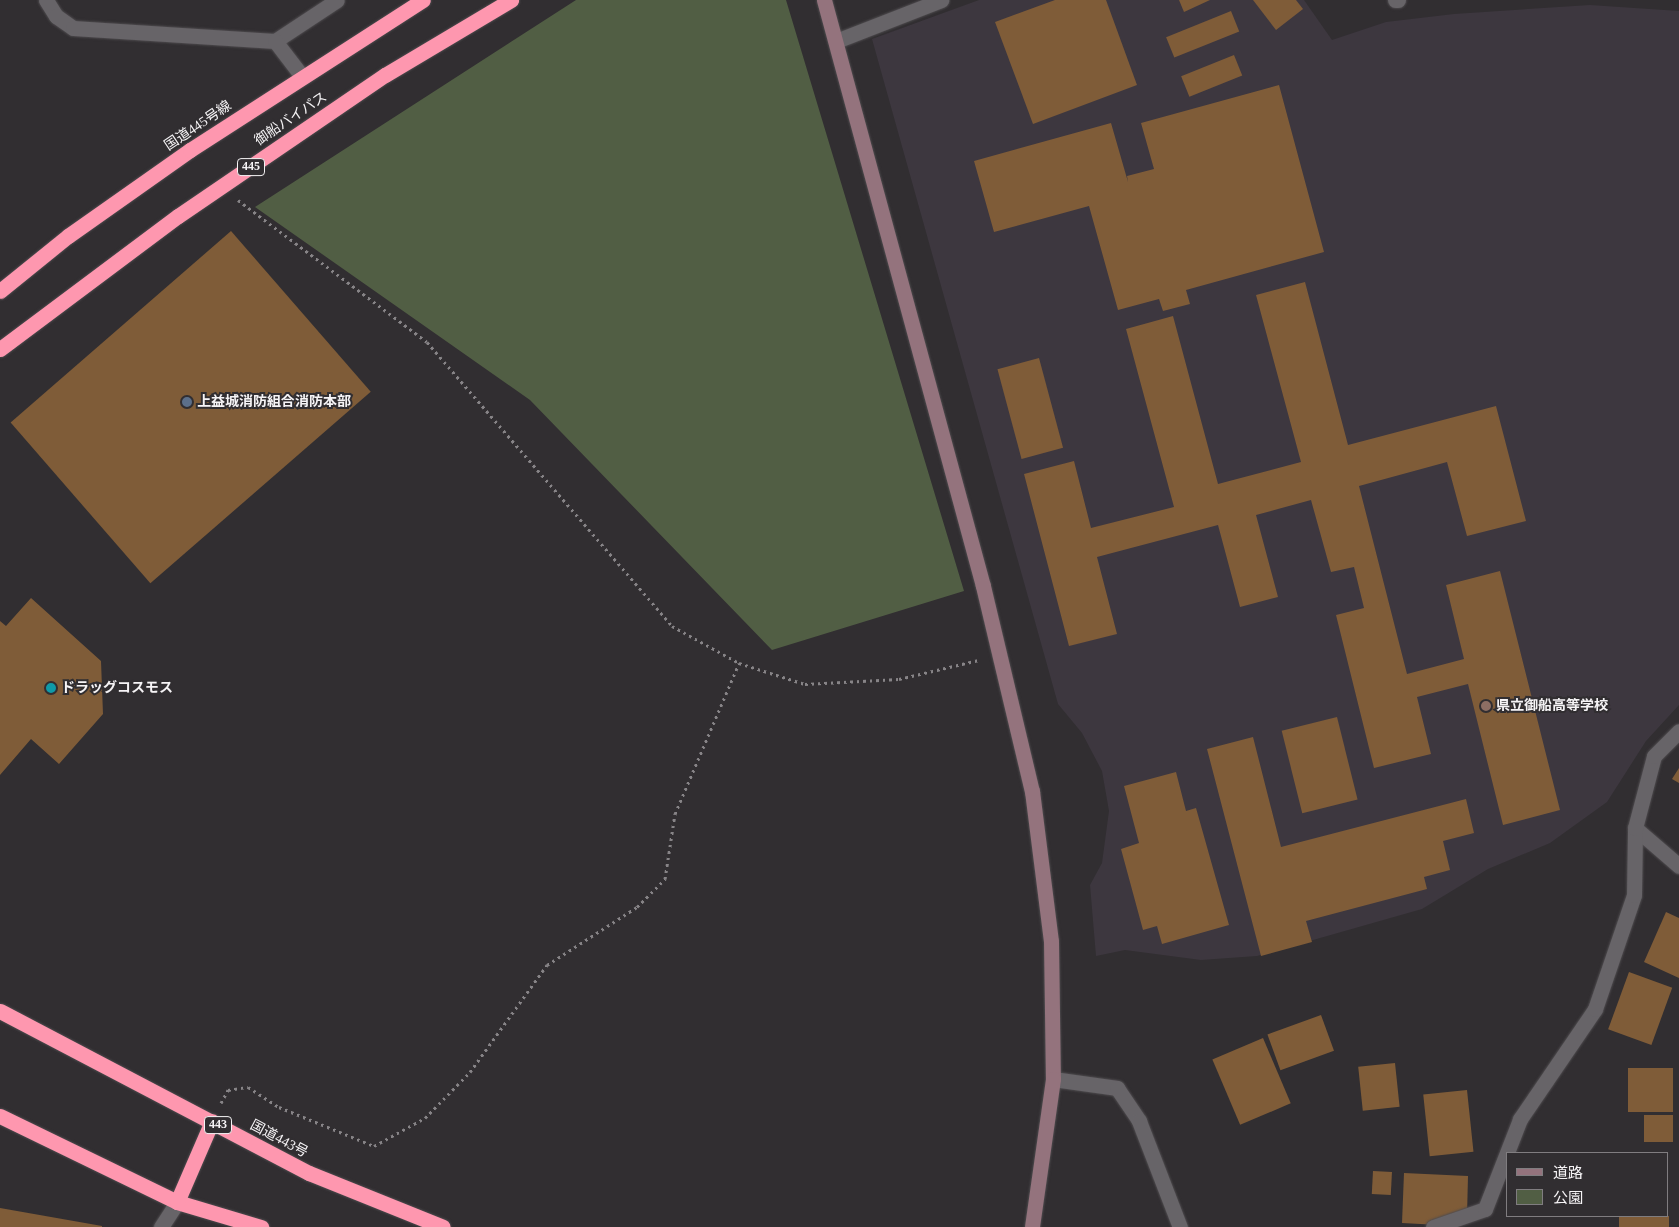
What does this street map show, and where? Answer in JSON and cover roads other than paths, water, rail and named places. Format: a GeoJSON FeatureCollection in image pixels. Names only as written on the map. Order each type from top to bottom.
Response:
{"type":"FeatureCollection","features":[{"type":"Feature","properties":{"kind":"highway","name":"国道445号線"},"geometry":{"type":"LineString","coordinates":[[0,292],[68,236],[301,75],[423,0]]}},
{"type":"Feature","properties":{"kind":"highway","name":"御船バイパス"},"geometry":{"type":"LineString","coordinates":[[0,349],[224,185],[385,75],[511,0]]}},
{"type":"Feature","properties":{"kind":"highway","name":"国道443号"},"geometry":{"type":"LineString","coordinates":[[0,1011],[309,1173],[443,1227]]}},
{"type":"Feature","properties":{"kind":"highway"},"geometry":{"type":"LineString","coordinates":[[0,1116],[177,1202],[261,1227]]}},
{"type":"Feature","properties":{"kind":"highway"},"geometry":{"type":"LineString","coordinates":[[177,1202],[212,1122]]}},
{"type":"Feature","properties":{"kind":"street"},"geometry":{"type":"LineString","coordinates":[[46,0],[56,16],[73,28],[275,40],[337,0]]}},
{"type":"Feature","properties":{"kind":"street"},"geometry":{"type":"LineString","coordinates":[[824,0],[999,655],[1032,790],[1049,931],[1053,1079],[1032,1227]]}},
{"type":"Feature","properties":{"kind":"street"},"geometry":{"type":"LineString","coordinates":[[836,41],[941,0]]}},
{"type":"Feature","properties":{"kind":"street"},"geometry":{"type":"LineString","coordinates":[[275,40],[301,75]]}},
{"type":"Feature","properties":{"kind":"street"},"geometry":{"type":"LineString","coordinates":[[1507,1152],[1520,1119],[1595,1009],[1634,895],[1635,828],[1654,756],[1679,731]]}},
{"type":"Feature","properties":{"kind":"street"},"geometry":{"type":"LineString","coordinates":[[1635,828],[1679,866]]}},
{"type":"Feature","properties":{"kind":"street"},"geometry":{"type":"LineString","coordinates":[[1053,1079],[1117,1088],[1139,1121],[1180,1227]]}},
{"type":"Feature","properties":{"kind":"street"},"geometry":{"type":"LineString","coordinates":[[1433,1227],[1485,1209],[1506,1155]]}},
{"type":"Feature","properties":{"kind":"street"},"geometry":{"type":"LineString","coordinates":[[161,1227],[177,1202]]}},
{"type":"Feature","properties":{"kind":"place","name":"上益城消防組合消防本部"},"geometry":{"type":"Point","coordinates":[187,402]}},
{"type":"Feature","properties":{"kind":"place","name":"ドラッグコスモス"},"geometry":{"type":"Point","coordinates":[51,688]}},
{"type":"Feature","properties":{"kind":"place","name":"県立御船高等学校"},"geometry":{"type":"Point","coordinates":[1486,706]}}]}
